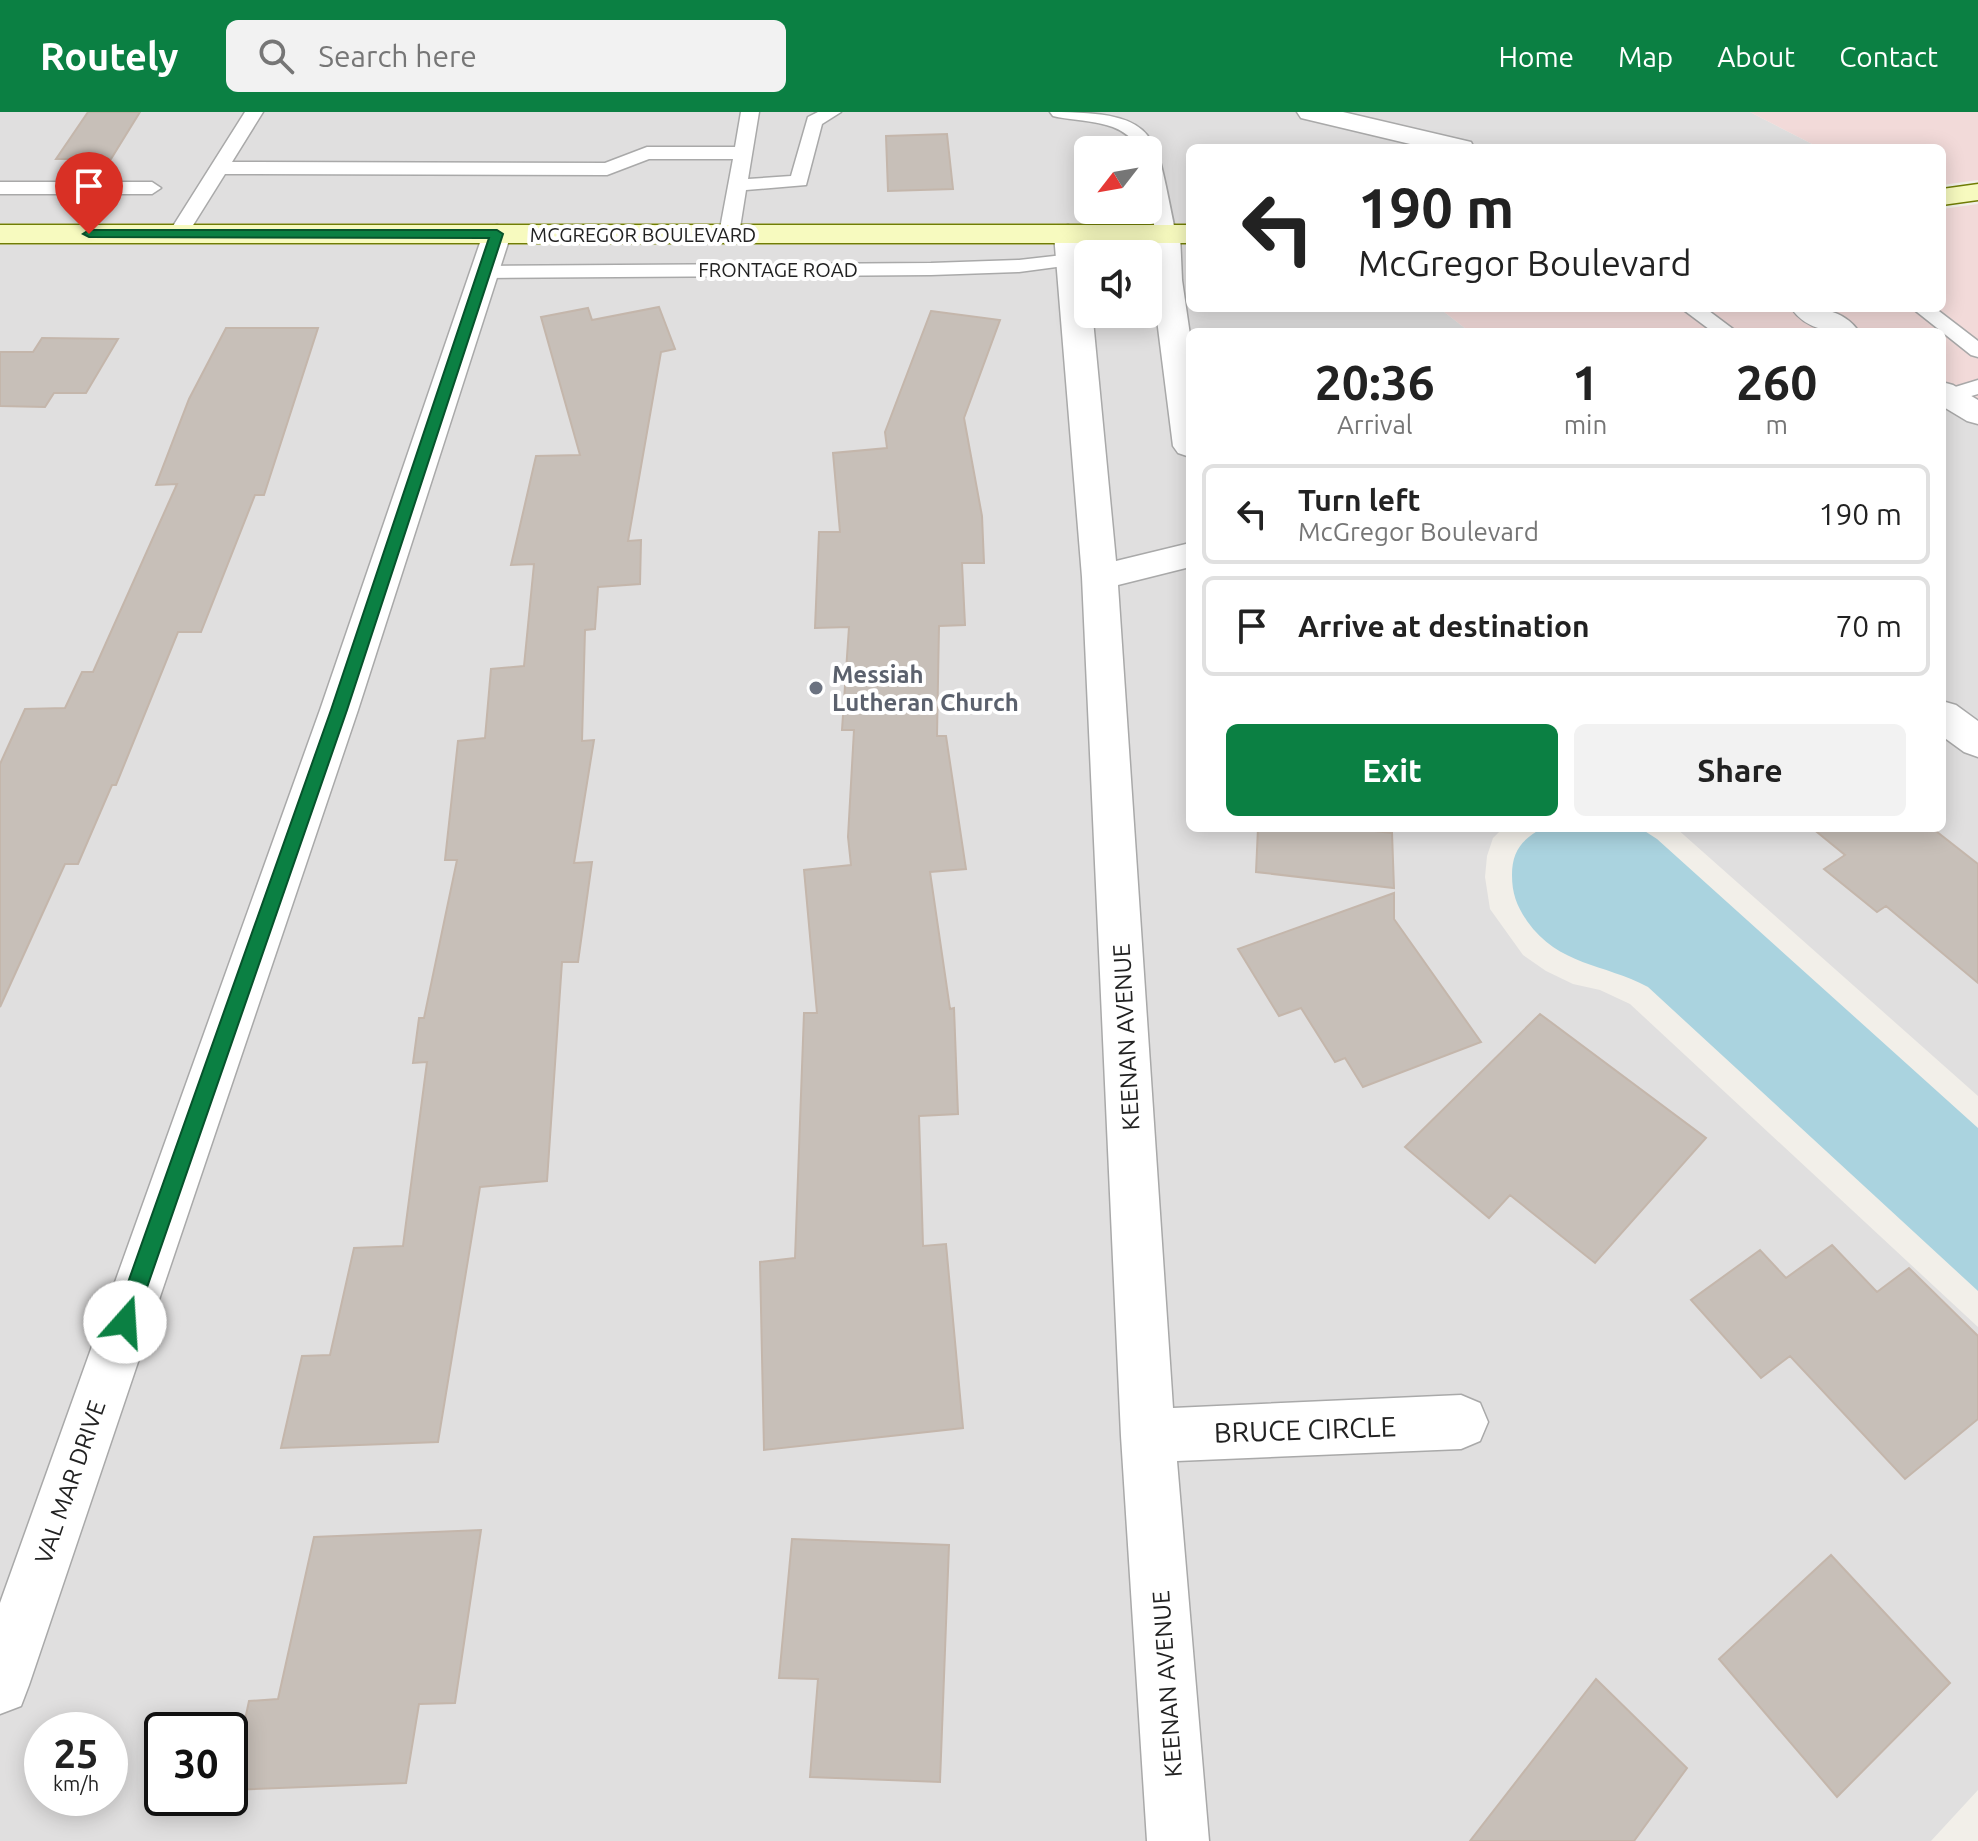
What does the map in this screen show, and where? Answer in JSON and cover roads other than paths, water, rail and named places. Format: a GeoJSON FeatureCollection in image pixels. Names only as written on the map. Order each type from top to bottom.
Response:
{"type":"FeatureCollection","features":[{"type":"Feature","properties":{"kind":"main road"},"geometry":{"type":"LineString","coordinates":[[1946,196],[1978,192]]}},
{"type":"Feature","properties":{"kind":"main road","name":"MCGREGOR BOULEVARD"},"geometry":{"type":"LineString","coordinates":[[0,234],[178,234],[490,253],[729,234],[1070,247],[1178,234]]}},
{"type":"Feature","properties":{"kind":"street"},"geometry":{"type":"LineString","coordinates":[[1310,112],[1444,144]]}},
{"type":"Feature","properties":{"kind":"street"},"geometry":{"type":"LineString","coordinates":[[1178,234],[1167,280],[1186,417]]}},
{"type":"Feature","properties":{"kind":"street","name":"KEENAN AVENUE"},"geometry":{"type":"LineString","coordinates":[[1070,247],[1079,305],[1088,469],[1100,577],[1148,1436],[1178,1841]]}},
{"type":"Feature","properties":{"kind":"street","name":"VAL MAR DRIVE"},"geometry":{"type":"LineString","coordinates":[[0,1685],[339,710],[490,253]]}},
{"type":"Feature","properties":{"kind":"street"},"geometry":{"type":"LineString","coordinates":[[1812,312],[1838,328]]}},
{"type":"Feature","properties":{"kind":"street"},"geometry":{"type":"LineString","coordinates":[[1956,391],[1978,414]]}},
{"type":"Feature","properties":{"kind":"street"},"geometry":{"type":"LineString","coordinates":[[1100,577],[1186,556]]}},
{"type":"Feature","properties":{"kind":"street"},"geometry":{"type":"LineString","coordinates":[[1946,718],[1978,742]]}},
{"type":"Feature","properties":{"kind":"street","name":"BRUCE CIRCLE"},"geometry":{"type":"LineString","coordinates":[[1148,1436],[1461,1422]]}},
{"type":"Feature","properties":{"kind":"lane"},"geometry":{"type":"LineString","coordinates":[[178,234],[254,112]]}},
{"type":"Feature","properties":{"kind":"lane"},"geometry":{"type":"LineString","coordinates":[[729,234],[750,112]]}},
{"type":"Feature","properties":{"kind":"lane"},"geometry":{"type":"LineString","coordinates":[[738,185],[799,181],[814,121],[832,112]]}},
{"type":"Feature","properties":{"kind":"lane"},"geometry":{"type":"LineString","coordinates":[[1059,112],[1103,119],[1131,129],[1138,136]]}},
{"type":"Feature","properties":{"kind":"lane"},"geometry":{"type":"LineString","coordinates":[[220,168],[607,169],[647,153],[744,153]]}},
{"type":"Feature","properties":{"kind":"lane"},"geometry":{"type":"LineString","coordinates":[[0,188],[152,188]]}},
{"type":"Feature","properties":{"kind":"lane"},"geometry":{"type":"LineString","coordinates":[[1162,189],[1178,234]]}},
{"type":"Feature","properties":{"kind":"lane","name":"FRONTAGE ROAD"},"geometry":{"type":"LineString","coordinates":[[490,253],[931,269],[1019,266],[1070,247]]}},
{"type":"Feature","properties":{"kind":"lane"},"geometry":{"type":"LineString","coordinates":[[1697,312],[1721,328]]}},
{"type":"Feature","properties":{"kind":"lane"},"geometry":{"type":"LineString","coordinates":[[1927,312],[1978,351]]}},
{"type":"Feature","properties":{"kind":"water"},"geometry":{"type":"Polygon","coordinates":[[[1537,832],[1646,832],[1657,839],[1978,1128],[1978,1291],[1648,987],[1567,955],[1540,936],[1518,905],[1513,888],[1514,859],[1529,837],[1537,832]]]}},
{"type":"Feature","properties":{"kind":"place","name":"Messiah Lutheran Church"},"geometry":{"type":"Point","coordinates":[816,688]}}]}
